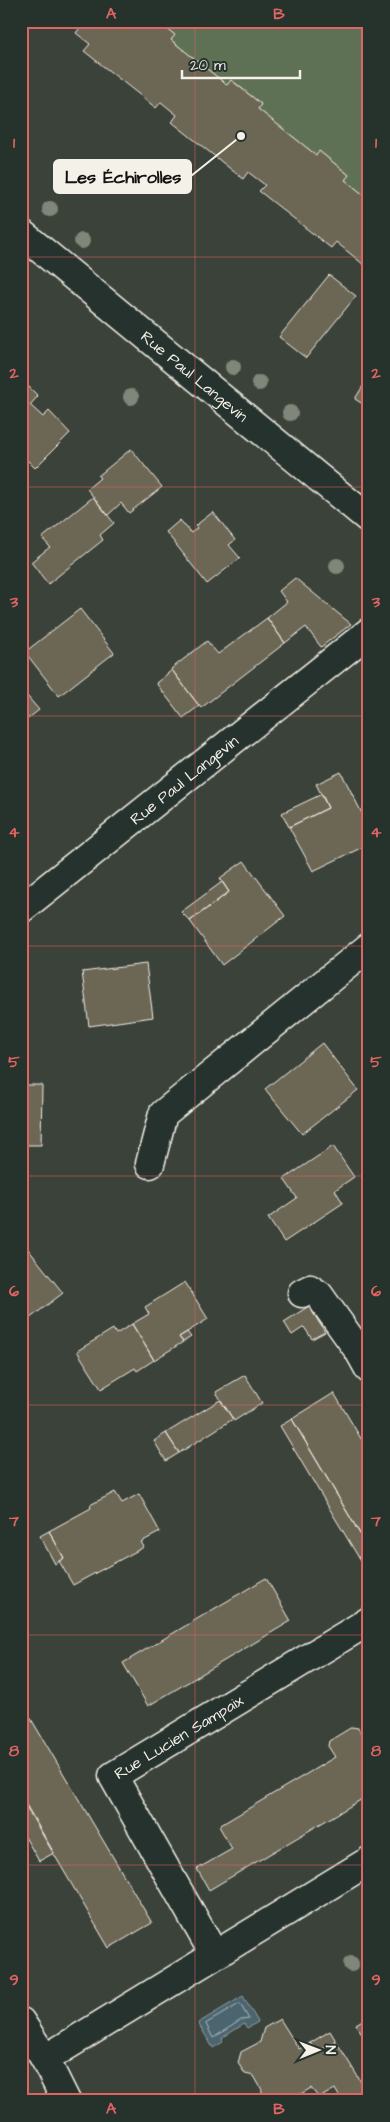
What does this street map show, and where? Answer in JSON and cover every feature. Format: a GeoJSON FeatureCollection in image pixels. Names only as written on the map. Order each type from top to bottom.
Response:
{"type":"FeatureCollection","features":[{"type":"Feature","properties":{"kind":"street","name":"Rue Paul Langevin"},"geometry":{"type":"LineString","coordinates":[[24,240],[369,519]]}},
{"type":"Feature","properties":{"kind":"street","name":"Rue Paul Langevin"},"geometry":{"type":"LineString","coordinates":[[21,908],[369,632]]}},
{"type":"Feature","properties":{"kind":"street"},"geometry":{"type":"LineString","coordinates":[[150,1164],[164,1114],[369,947]]}},
{"type":"Feature","properties":{"kind":"street"},"geometry":{"type":"LineString","coordinates":[[302,1293],[310,1289],[319,1294],[359,1351],[369,1369]]}},
{"type":"Feature","properties":{"kind":"street","name":"Rue Lucien Sampaix"},"geometry":{"type":"LineString","coordinates":[[214,1954],[113,1776],[369,1621]]}},
{"type":"Feature","properties":{"kind":"street"},"geometry":{"type":"LineString","coordinates":[[45,2058],[369,1861]]}},
{"type":"Feature","properties":{"kind":"street"},"geometry":{"type":"LineString","coordinates":[[21,2022],[45,2058],[66,2101]]}},
{"type":"Feature","properties":{"kind":"green space"},"geometry":{"type":"Polygon","coordinates":[[[157,21],[369,21],[369,199],[345,180],[348,174],[319,151],[316,155],[258,109],[261,104],[232,80],[227,85],[171,40],[174,35],[157,21]]]}},
{"type":"Feature","properties":{"kind":"water"},"geometry":{"type":"Polygon","coordinates":[[[243,1996],[258,2022],[247,2028],[244,2024],[222,2038],[223,2042],[213,2048],[198,2023],[243,1996]]]}},
{"type":"Feature","properties":{"kind":"building"},"geometry":{"type":"Polygon","coordinates":[[[85,21],[157,21],[175,35],[171,40],[227,85],[231,80],[261,104],[258,109],[316,155],[319,151],[349,175],[345,180],[369,199],[369,269],[336,242],[331,248],[259,191],[265,185],[248,172],[243,179],[172,122],[177,115],[161,102],[156,108],[84,51],[90,44],[76,33],[85,21]]]}},
{"type":"Feature","properties":{"kind":"building"},"geometry":{"type":"Polygon","coordinates":[[[329,275],[356,296],[306,358],[279,337],[329,275]]]}},
{"type":"Feature","properties":{"kind":"building"},"geometry":{"type":"Polygon","coordinates":[[[369,376],[369,408],[355,399],[369,376]]]}},
{"type":"Feature","properties":{"kind":"building"},"geometry":{"type":"Polygon","coordinates":[[[25,383],[38,396],[30,405],[43,417],[49,411],[70,433],[35,468],[21,454],[21,387],[25,383]]]}},
{"type":"Feature","properties":{"kind":"building"},"geometry":{"type":"Polygon","coordinates":[[[131,449],[162,487],[129,513],[121,503],[108,515],[87,489],[100,478],[98,476],[131,449]]]}},
{"type":"Feature","properties":{"kind":"building"},"geometry":{"type":"Polygon","coordinates":[[[93,497],[114,523],[100,535],[103,540],[48,584],[31,562],[50,547],[42,538],[93,497]]]}},
{"type":"Feature","properties":{"kind":"building"},"geometry":{"type":"Polygon","coordinates":[[[213,512],[235,540],[229,545],[240,558],[207,584],[166,532],[180,520],[191,533],[197,528],[195,526],[213,512]]]}},
{"type":"Feature","properties":{"kind":"building"},"geometry":{"type":"Polygon","coordinates":[[[295,578],[351,624],[321,647],[306,627],[285,643],[267,618],[287,602],[279,591],[295,578]]]}},
{"type":"Feature","properties":{"kind":"building"},"geometry":{"type":"Polygon","coordinates":[[[80,609],[114,653],[59,696],[25,652],[80,609]]]}},
{"type":"Feature","properties":{"kind":"building"},"geometry":{"type":"Polygon","coordinates":[[[267,618],[285,643],[201,708],[171,669],[207,641],[218,654],[267,618]]]}},
{"type":"Feature","properties":{"kind":"building"},"geometry":{"type":"Polygon","coordinates":[[[172,670],[199,706],[183,718],[156,683],[172,670]]]}},
{"type":"Feature","properties":{"kind":"building"},"geometry":{"type":"Polygon","coordinates":[[[21,689],[39,710],[21,724],[21,689]]]}},
{"type":"Feature","properties":{"kind":"building"},"geometry":{"type":"Polygon","coordinates":[[[341,772],[369,827],[369,844],[313,871],[289,827],[328,808],[316,784],[341,772]]]}},
{"type":"Feature","properties":{"kind":"building"},"geometry":{"type":"Polygon","coordinates":[[[322,794],[328,808],[289,827],[282,813],[322,794]]]}},
{"type":"Feature","properties":{"kind":"building"},"geometry":{"type":"Polygon","coordinates":[[[244,861],[285,916],[222,965],[190,921],[229,892],[220,878],[244,861]]]}},
{"type":"Feature","properties":{"kind":"building"},"geometry":{"type":"Polygon","coordinates":[[[222,882],[229,892],[190,921],[181,912],[222,882]]]}},
{"type":"Feature","properties":{"kind":"building"},"geometry":{"type":"Polygon","coordinates":[[[146,964],[153,1017],[89,1026],[82,972],[146,964]]]}},
{"type":"Feature","properties":{"kind":"building"},"geometry":{"type":"Polygon","coordinates":[[[322,1043],[358,1090],[302,1134],[265,1089],[322,1043]]]}},
{"type":"Feature","properties":{"kind":"building"},"geometry":{"type":"Polygon","coordinates":[[[21,1085],[42,1085],[41,1145],[21,1145],[21,1085]]]}},
{"type":"Feature","properties":{"kind":"building"},"geometry":{"type":"Polygon","coordinates":[[[333,1146],[354,1177],[335,1190],[343,1203],[284,1242],[268,1218],[297,1198],[284,1179],[333,1146]]]}},
{"type":"Feature","properties":{"kind":"building"},"geometry":{"type":"Polygon","coordinates":[[[28,1249],[63,1293],[21,1325],[21,1254],[28,1249]]]}},
{"type":"Feature","properties":{"kind":"building"},"geometry":{"type":"Polygon","coordinates":[[[185,1282],[208,1319],[179,1337],[183,1342],[154,1360],[132,1324],[149,1314],[145,1307],[185,1282]]]}},
{"type":"Feature","properties":{"kind":"building"},"geometry":{"type":"Polygon","coordinates":[[[309,1306],[325,1332],[312,1339],[304,1327],[292,1335],[284,1322],[309,1306]]]}},
{"type":"Feature","properties":{"kind":"building"},"geometry":{"type":"Polygon","coordinates":[[[132,1324],[154,1360],[137,1371],[135,1368],[101,1389],[77,1351],[113,1329],[116,1334],[132,1324]]]}},
{"type":"Feature","properties":{"kind":"building"},"geometry":{"type":"Polygon","coordinates":[[[187,1332],[191,1337],[183,1342],[179,1337],[187,1332]]]}},
{"type":"Feature","properties":{"kind":"building"},"geometry":{"type":"Polygon","coordinates":[[[245,1375],[262,1403],[234,1421],[216,1392],[245,1375]]]}},
{"type":"Feature","properties":{"kind":"building"},"geometry":{"type":"Polygon","coordinates":[[[334,1393],[369,1452],[369,1549],[292,1419],[334,1393]]]}},
{"type":"Feature","properties":{"kind":"building"},"geometry":{"type":"Polygon","coordinates":[[[220,1400],[233,1419],[179,1453],[166,1433],[220,1400]]]}},
{"type":"Feature","properties":{"kind":"building"},"geometry":{"type":"Polygon","coordinates":[[[292,1419],[369,1549],[369,1566],[365,1568],[280,1426],[292,1419]]]}},
{"type":"Feature","properties":{"kind":"building"},"geometry":{"type":"Polygon","coordinates":[[[166,1433],[179,1453],[166,1461],[154,1441],[166,1433]]]}},
{"type":"Feature","properties":{"kind":"building"},"geometry":{"type":"Polygon","coordinates":[[[115,1492],[122,1503],[139,1494],[160,1532],[141,1542],[144,1547],[73,1585],[59,1561],[64,1558],[49,1531],[91,1508],[90,1505],[115,1492]]]}},
{"type":"Feature","properties":{"kind":"building"},"geometry":{"type":"Polygon","coordinates":[[[49,1531],[64,1558],[55,1564],[40,1536],[49,1531]]]}},
{"type":"Feature","properties":{"kind":"building"},"geometry":{"type":"Polygon","coordinates":[[[266,1578],[291,1621],[148,1706],[123,1663],[266,1578]]]}},
{"type":"Feature","properties":{"kind":"building"},"geometry":{"type":"Polygon","coordinates":[[[21,1702],[152,1923],[109,1948],[21,1798],[21,1702]]]}},
{"type":"Feature","properties":{"kind":"building"},"geometry":{"type":"Polygon","coordinates":[[[352,1727],[358,1728],[364,1740],[369,1737],[369,1795],[209,1890],[197,1869],[232,1849],[219,1826],[335,1757],[328,1746],[329,1741],[352,1727]]]}},
{"type":"Feature","properties":{"kind":"building"},"geometry":{"type":"Polygon","coordinates":[[[25,1803],[54,1853],[39,1861],[21,1830],[21,1805],[25,1803]]]}},
{"type":"Feature","properties":{"kind":"building"},"geometry":{"type":"Polygon","coordinates":[[[369,2016],[369,2045],[356,2024],[369,2016]]]}},
{"type":"Feature","properties":{"kind":"building"},"geometry":{"type":"Polygon","coordinates":[[[280,2019],[299,2049],[310,2043],[316,2053],[336,2041],[369,2095],[369,2100],[342,2101],[335,2089],[319,2098],[311,2088],[289,2101],[261,2101],[262,2090],[254,2076],[245,2074],[238,2063],[241,2052],[260,2042],[264,2028],[280,2019]]]}},
{"type":"Feature","properties":{"kind":"building"},"geometry":{"type":"Polygon","coordinates":[[[330,2031],[336,2041],[316,2053],[310,2043],[330,2031]]]}},
{"type":"Feature","properties":{"kind":"place","name":"Les Échirolles"},"geometry":{"type":"Point","coordinates":[241,136]}}]}
